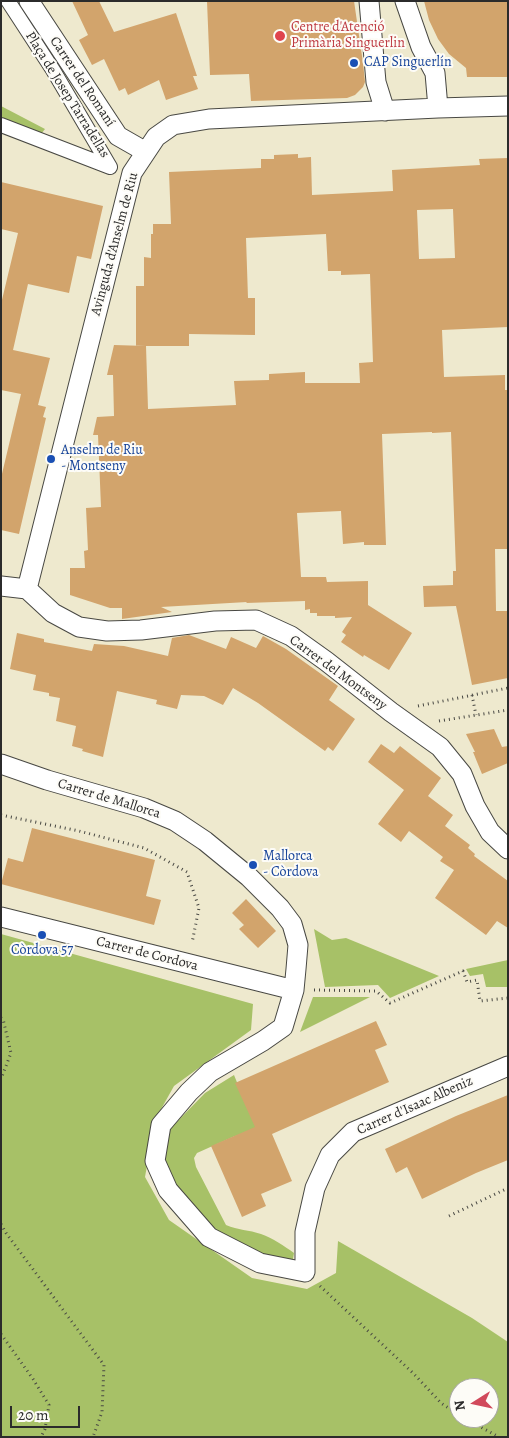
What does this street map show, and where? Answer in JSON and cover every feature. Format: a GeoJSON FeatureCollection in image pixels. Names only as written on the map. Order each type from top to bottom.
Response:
{"type":"FeatureCollection","features":[{"type":"Feature","properties":{"kind":"street","name":"Plaça de Josep Tarradellas"},"geometry":{"type":"LineString","coordinates":[[1,125],[110,166],[53,70],[8,1]]}},
{"type":"Feature","properties":{"kind":"street","name":"Carrer del Romaní"},"geometry":{"type":"LineString","coordinates":[[28,1],[118,136],[146,152]]}},
{"type":"Feature","properties":{"kind":"street"},"geometry":{"type":"LineString","coordinates":[[370,1],[376,82],[385,111]]}},
{"type":"Feature","properties":{"kind":"street"},"geometry":{"type":"LineString","coordinates":[[405,1],[421,47],[435,73],[438,108]]}},
{"type":"Feature","properties":{"kind":"street","name":"Avinguda d'Anselm de Riu"},"geometry":{"type":"LineString","coordinates":[[27,589],[132,173],[156,137],[173,125],[209,119],[508,106]]}},
{"type":"Feature","properties":{"kind":"street"},"geometry":{"type":"LineString","coordinates":[[1,586],[27,589]]}},
{"type":"Feature","properties":{"kind":"street","name":"Carrer del Montseny"},"geometry":{"type":"LineString","coordinates":[[27,589],[53,613],[79,628],[107,631],[141,630],[216,621],[256,620],[291,636],[440,748],[462,774],[475,806],[490,832],[508,849]]}},
{"type":"Feature","properties":{"kind":"street","name":"Carrer de Mallorca"},"geometry":{"type":"LineString","coordinates":[[1,764],[47,780],[144,808],[175,821],[205,841],[249,877],[280,908],[292,924],[298,945],[294,990],[283,1027],[210,1072],[189,1092],[161,1125],[155,1161],[168,1190],[209,1237],[260,1263],[305,1272]]}},
{"type":"Feature","properties":{"kind":"street","name":"Carrer de Cordova"},"geometry":{"type":"LineString","coordinates":[[1,917],[294,990]]}},
{"type":"Feature","properties":{"kind":"street","name":"Carrer d'Isaac Albeniz"},"geometry":{"type":"LineString","coordinates":[[305,1272],[304,1232],[315,1188],[330,1155],[353,1132],[508,1066]]}},
{"type":"Feature","properties":{"kind":"path"},"geometry":{"type":"LineString","coordinates":[[421,706],[508,688]]}},
{"type":"Feature","properties":{"kind":"path"},"geometry":{"type":"LineString","coordinates":[[472,695],[476,715]]}},
{"type":"Feature","properties":{"kind":"path"},"geometry":{"type":"LineString","coordinates":[[438,721],[508,710]]}},
{"type":"Feature","properties":{"kind":"path"},"geometry":{"type":"LineString","coordinates":[[1,815],[144,848],[187,872],[199,908],[187,963]]}},
{"type":"Feature","properties":{"kind":"path"},"geometry":{"type":"LineString","coordinates":[[294,990],[376,991],[390,1003],[463,971],[467,982],[477,980],[480,1001],[508,998]]}},
{"type":"Feature","properties":{"kind":"path"},"geometry":{"type":"LineString","coordinates":[[1,1018],[3,1019],[11,1053],[1,1079]]}},
{"type":"Feature","properties":{"kind":"path"},"geometry":{"type":"LineString","coordinates":[[449,1216],[508,1188]]}},
{"type":"Feature","properties":{"kind":"path"},"geometry":{"type":"LineString","coordinates":[[1,1224],[104,1365],[102,1412],[93,1437]]}},
{"type":"Feature","properties":{"kind":"path"},"geometry":{"type":"LineString","coordinates":[[305,1272],[414,1374],[441,1403],[449,1408]]}},
{"type":"Feature","properties":{"kind":"path"},"geometry":{"type":"LineString","coordinates":[[1,1334],[34,1379],[49,1405],[41,1437]]}},
{"type":"Feature","properties":{"kind":"path"},"geometry":{"type":"LineString","coordinates":[[482,1428],[499,1437]]}},
{"type":"Feature","properties":{"kind":"green space"},"geometry":{"type":"Polygon","coordinates":[[[1,106],[45,129],[41,134],[1,118],[1,106]]]}},
{"type":"Feature","properties":{"kind":"green space"},"geometry":{"type":"Polygon","coordinates":[[[314,929],[332,940],[346,938],[439,976],[390,998],[378,985],[325,987],[314,929]]]}},
{"type":"Feature","properties":{"kind":"green space"},"geometry":{"type":"Polygon","coordinates":[[[1,934],[253,1004],[251,1030],[174,1086],[155,1120],[145,1177],[169,1220],[252,1278],[307,1289],[336,1273],[338,1241],[472,1318],[508,1342],[508,1437],[1,1437],[1,934]]]}},
{"type":"Feature","properties":{"kind":"green space"},"geometry":{"type":"Polygon","coordinates":[[[508,960],[508,987],[486,987],[483,974],[470,976],[466,969],[508,960]]]}},
{"type":"Feature","properties":{"kind":"green space"},"geometry":{"type":"Polygon","coordinates":[[[313,997],[370,997],[300,1032],[313,997]]]}},
{"type":"Feature","properties":{"kind":"green space"},"geometry":{"type":"Polygon","coordinates":[[[234,1075],[247,1107],[271,1132],[235,1136],[197,1153],[194,1158],[196,1167],[226,1225],[261,1234],[278,1242],[294,1253],[293,1259],[289,1263],[240,1248],[214,1228],[194,1209],[170,1180],[163,1161],[169,1130],[205,1093],[234,1075]]]}},
{"type":"Feature","properties":{"kind":"building"},"geometry":{"type":"Polygon","coordinates":[[[72,1],[99,1],[114,32],[176,13],[197,76],[193,76],[198,89],[166,100],[159,80],[128,95],[125,88],[119,91],[104,59],[92,65],[79,40],[88,35],[72,1]]]}},
{"type":"Feature","properties":{"kind":"building"},"geometry":{"type":"Polygon","coordinates":[[[207,1],[354,1],[365,82],[363,87],[355,95],[347,98],[251,101],[249,74],[210,75],[207,1]]]}},
{"type":"Feature","properties":{"kind":"building"},"geometry":{"type":"Polygon","coordinates":[[[424,1],[508,1],[508,77],[467,77],[466,68],[449,54],[438,39],[429,20],[424,1]]]}},
{"type":"Feature","properties":{"kind":"building"},"geometry":{"type":"Polygon","coordinates":[[[298,154],[298,158],[311,157],[312,195],[393,191],[392,170],[480,165],[479,159],[508,158],[508,327],[442,330],[444,377],[505,375],[505,390],[508,390],[508,549],[495,549],[496,611],[508,611],[508,678],[472,685],[456,606],[424,607],[423,586],[453,585],[453,571],[456,571],[451,432],[382,434],[386,545],[364,545],[364,542],[343,544],[341,511],[297,513],[301,577],[326,577],[327,582],[368,581],[368,605],[412,633],[389,670],[364,655],[363,657],[341,642],[346,635],[342,632],[352,617],[317,616],[317,613],[310,613],[310,609],[305,610],[305,601],[161,607],[172,612],[122,619],[122,608],[110,608],[70,595],[70,568],[85,568],[84,551],[88,550],[86,508],[101,507],[98,435],[93,435],[97,417],[114,416],[113,375],[107,375],[114,345],[136,346],[136,286],[144,286],[144,257],[151,258],[153,224],[171,224],[169,172],[261,168],[261,159],[274,159],[274,155],[298,154]],[[453,209],[417,210],[419,259],[455,258],[453,209]],[[326,234],[246,238],[248,298],[255,298],[255,335],[189,334],[189,346],[146,346],[148,409],[236,405],[234,381],[269,380],[269,374],[305,372],[305,383],[360,383],[359,363],[373,362],[370,274],[341,275],[341,271],[328,271],[326,234]]]}},
{"type":"Feature","properties":{"kind":"building"},"geometry":{"type":"Polygon","coordinates":[[[1,182],[103,206],[91,259],[77,256],[69,293],[28,284],[13,350],[50,358],[38,405],[46,407],[43,417],[46,418],[19,534],[1,530],[1,478],[21,394],[1,390],[1,304],[18,233],[1,229],[1,182]]]}},
{"type":"Feature","properties":{"kind":"building"},"geometry":{"type":"Polygon","coordinates":[[[17,633],[44,639],[44,642],[92,651],[94,644],[124,646],[168,656],[172,638],[189,635],[226,649],[231,637],[256,648],[263,636],[286,649],[338,686],[329,700],[355,719],[333,751],[328,747],[325,751],[258,703],[233,688],[223,705],[204,696],[181,695],[177,709],[156,704],[157,700],[117,691],[103,757],[72,746],[76,726],[56,721],[60,698],[49,696],[49,693],[33,690],[36,675],[10,669],[17,633]]]}},
{"type":"Feature","properties":{"kind":"building"},"geometry":{"type":"Polygon","coordinates":[[[494,729],[502,747],[508,746],[508,763],[482,774],[473,752],[475,752],[466,734],[494,729]]]}},
{"type":"Feature","properties":{"kind":"building"},"geometry":{"type":"Polygon","coordinates":[[[381,744],[394,753],[400,746],[441,778],[428,796],[453,815],[445,826],[470,845],[468,848],[475,854],[474,856],[508,881],[508,928],[497,921],[486,935],[435,898],[454,870],[440,861],[443,857],[409,831],[401,842],[378,824],[404,790],[368,762],[381,744]]]}},
{"type":"Feature","properties":{"kind":"building"},"geometry":{"type":"Polygon","coordinates":[[[32,828],[155,860],[146,896],[161,900],[154,925],[1,884],[8,858],[23,862],[32,828]]]}},
{"type":"Feature","properties":{"kind":"building"},"geometry":{"type":"Polygon","coordinates":[[[246,899],[276,931],[258,948],[239,929],[244,925],[232,913],[246,899]]]}},
{"type":"Feature","properties":{"kind":"building"},"geometry":{"type":"Polygon","coordinates":[[[376,1021],[387,1045],[375,1050],[389,1082],[272,1134],[292,1181],[261,1194],[266,1206],[242,1217],[211,1146],[255,1127],[235,1083],[376,1021]]]}},
{"type":"Feature","properties":{"kind":"building"},"geometry":{"type":"Polygon","coordinates":[[[508,1095],[508,1160],[422,1199],[407,1167],[396,1173],[385,1149],[456,1116],[508,1095]]]}},
{"type":"Feature","properties":{"kind":"place","name":"Centre d'Atenció Primària Singuerlin"},"geometry":{"type":"Point","coordinates":[280,36]}},
{"type":"Feature","properties":{"kind":"place","name":"CAP Singuerlín"},"geometry":{"type":"Point","coordinates":[354,63]}},
{"type":"Feature","properties":{"kind":"place","name":"Anselm de Riu - Montseny"},"geometry":{"type":"Point","coordinates":[51,459]}},
{"type":"Feature","properties":{"kind":"place","name":"Mallorca - Còrdova"},"geometry":{"type":"Point","coordinates":[253,865]}},
{"type":"Feature","properties":{"kind":"place","name":"Còrdova 57"},"geometry":{"type":"Point","coordinates":[42,935]}}]}
